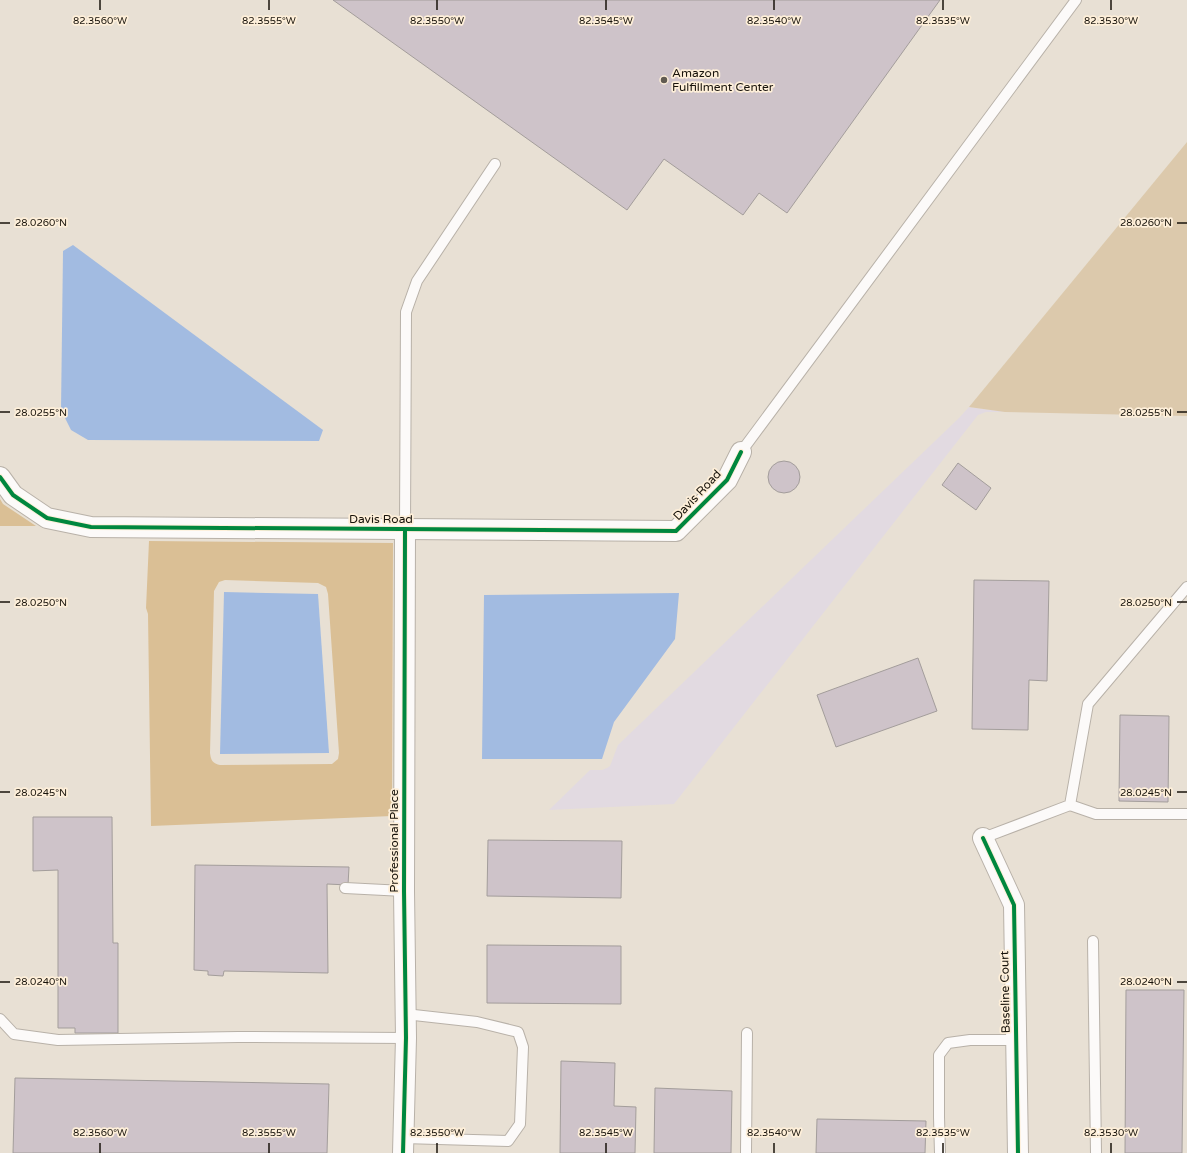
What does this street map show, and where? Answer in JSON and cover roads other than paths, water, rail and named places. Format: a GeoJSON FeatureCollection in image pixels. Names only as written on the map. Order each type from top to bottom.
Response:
{"type":"FeatureCollection","features":[{"type":"Feature","properties":{"kind":"street","name":"Davis Road"},"geometry":{"type":"LineString","coordinates":[[0,477],[13,495],[47,518],[91,527],[676,531],[727,480],[742,452]]}},
{"type":"Feature","properties":{"kind":"street","name":"Professional Place"},"geometry":{"type":"LineString","coordinates":[[403,1146],[406,1038],[404,891],[405,529]]}},
{"type":"Feature","properties":{"kind":"street","name":"Baseline Court"},"geometry":{"type":"LineString","coordinates":[[983,838],[1014,905],[1018,1153]]}},
{"type":"Feature","properties":{"kind":"lane"},"geometry":{"type":"LineString","coordinates":[[742,452],[1076,0]]}},
{"type":"Feature","properties":{"kind":"lane"},"geometry":{"type":"LineString","coordinates":[[405,529],[406,312],[417,281],[495,164]]}},
{"type":"Feature","properties":{"kind":"lane"},"geometry":{"type":"LineString","coordinates":[[1070,805],[1088,704],[1187,587]]}},
{"type":"Feature","properties":{"kind":"lane"},"geometry":{"type":"LineString","coordinates":[[983,838],[1070,805],[1096,814],[1187,814]]}},
{"type":"Feature","properties":{"kind":"lane"},"geometry":{"type":"LineString","coordinates":[[345,888],[404,891]]}},
{"type":"Feature","properties":{"kind":"lane"},"geometry":{"type":"LineString","coordinates":[[1093,941],[1096,1153]]}},
{"type":"Feature","properties":{"kind":"lane"},"geometry":{"type":"LineString","coordinates":[[403,1146],[508,1141],[520,1124],[523,1047],[518,1032],[477,1022],[405,1014]]}},
{"type":"Feature","properties":{"kind":"lane"},"geometry":{"type":"LineString","coordinates":[[0,1019],[14,1034],[58,1040],[238,1037],[406,1038]]}},
{"type":"Feature","properties":{"kind":"lane"},"geometry":{"type":"LineString","coordinates":[[746,1153],[747,1033]]}},
{"type":"Feature","properties":{"kind":"lane"},"geometry":{"type":"LineString","coordinates":[[940,1153],[939,1055],[948,1043],[970,1040],[1016,1040]]}},
{"type":"Feature","properties":{"kind":"water"},"geometry":{"type":"Polygon","coordinates":[[[73,245],[323,430],[319,441],[88,440],[71,430],[61,410],[63,251],[73,245]]]}},
{"type":"Feature","properties":{"kind":"water"},"geometry":{"type":"Polygon","coordinates":[[[224,592],[318,594],[329,753],[220,754],[224,592]]]}},
{"type":"Feature","properties":{"kind":"water"},"geometry":{"type":"Polygon","coordinates":[[[679,593],[675,639],[614,722],[602,759],[482,759],[484,595],[679,593]]]}},
{"type":"Feature","properties":{"kind":"place","name":"Amazon Fulfillment Center"},"geometry":{"type":"Point","coordinates":[664,80]}}]}
